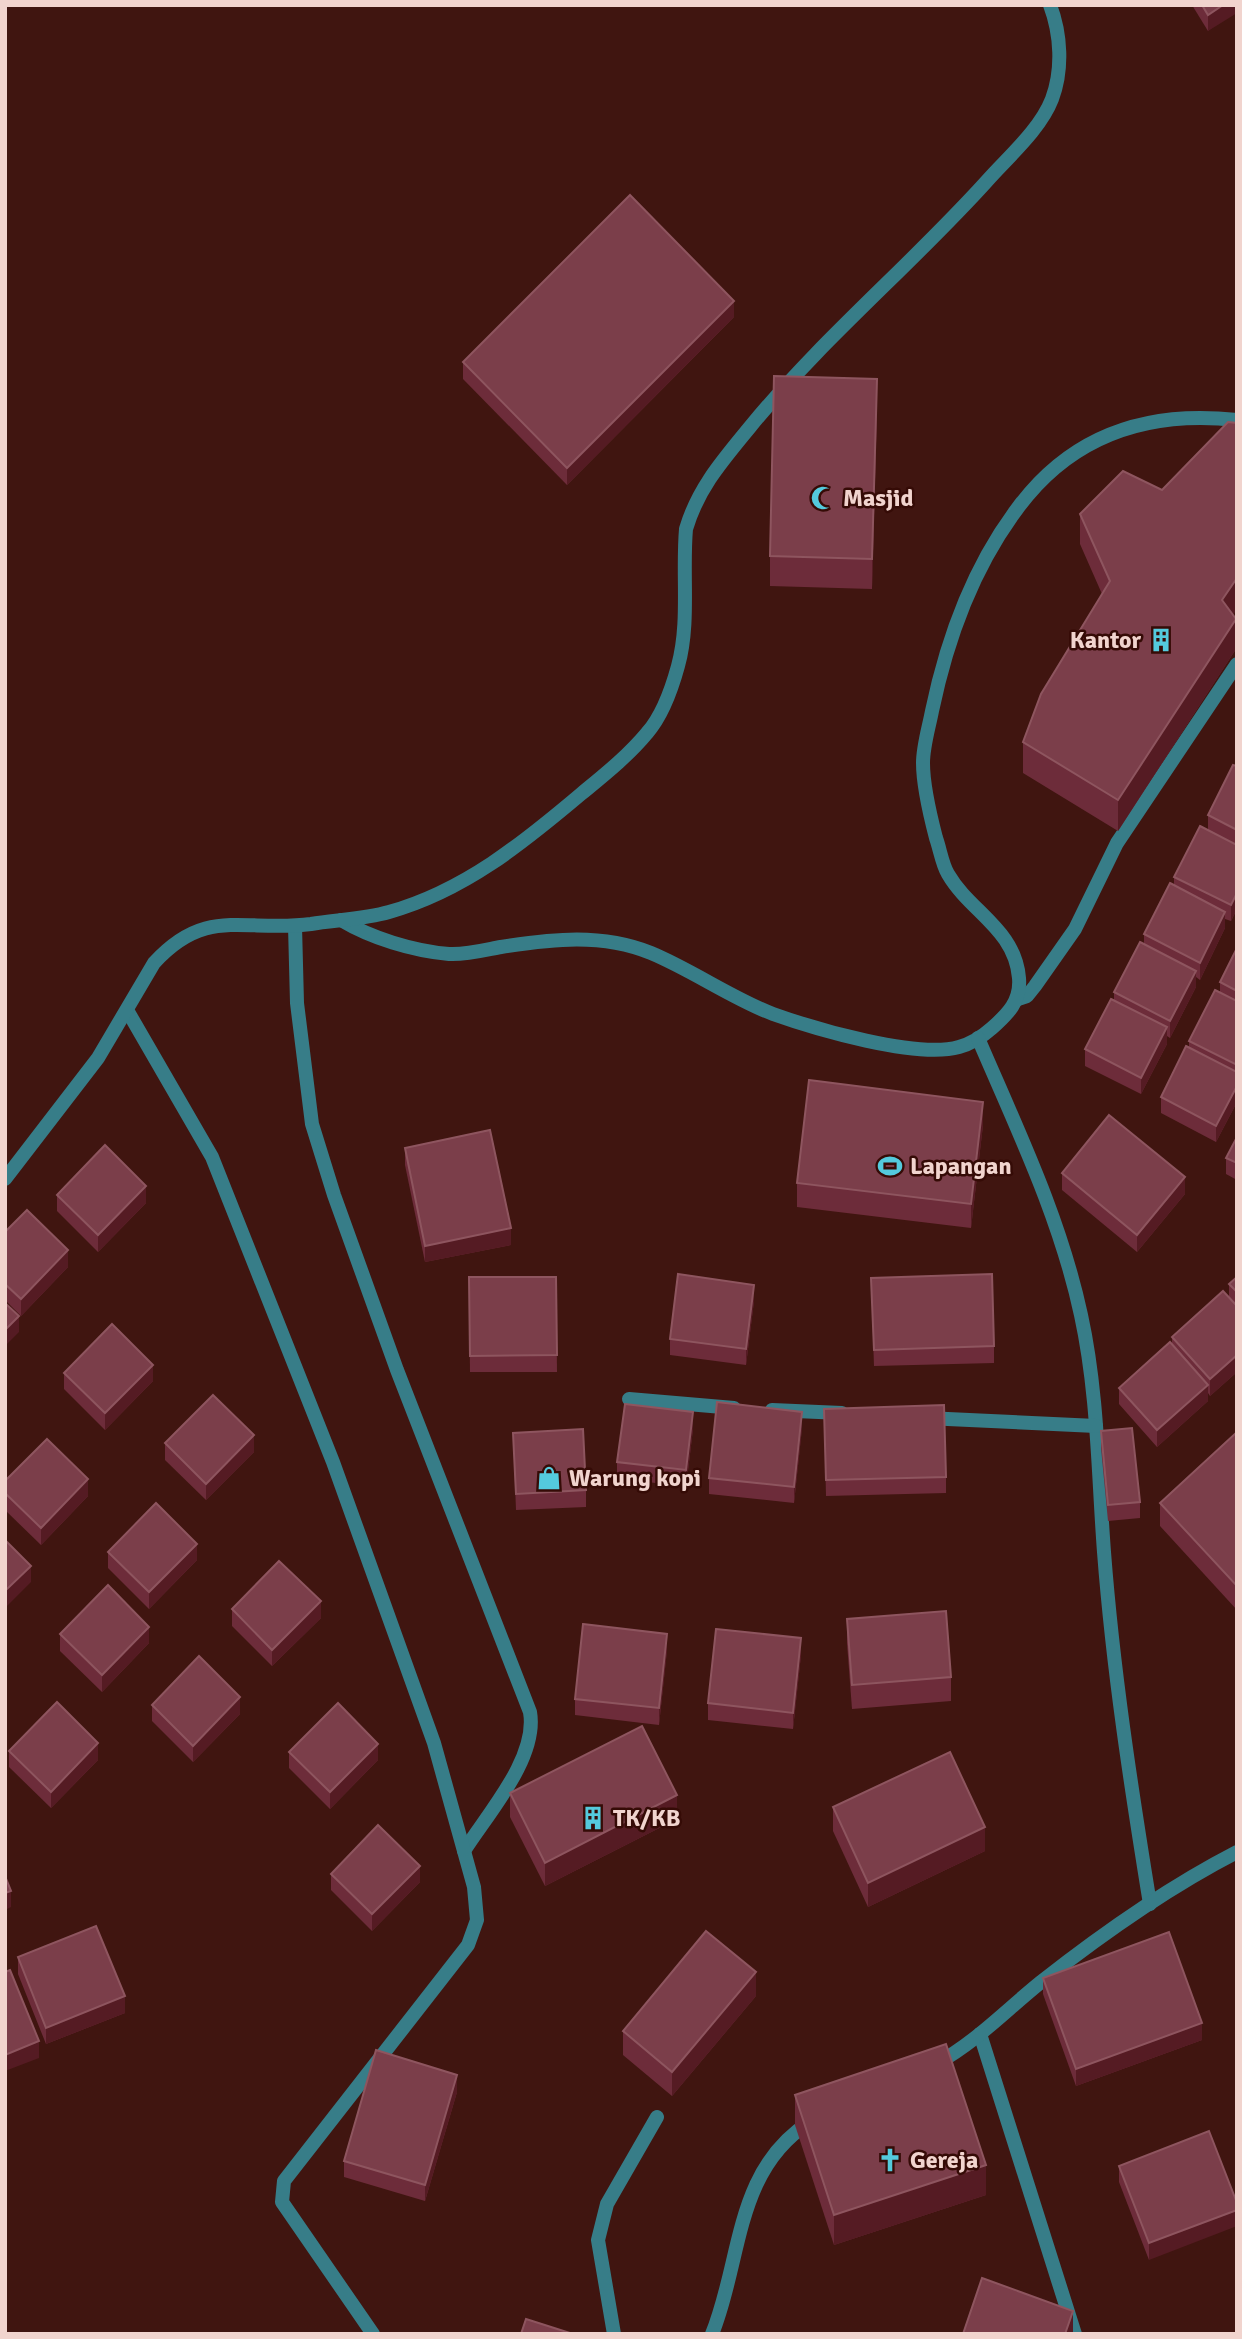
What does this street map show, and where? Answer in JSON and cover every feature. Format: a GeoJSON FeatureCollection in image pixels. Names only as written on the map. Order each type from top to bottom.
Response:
{"type":"FeatureCollection","features":[{"type":"Feature","properties":{"kind":"street"},"geometry":{"type":"LineString","coordinates":[[5,1179],[98,1058],[154,963],[190,934],[221,924],[295,926],[388,913],[445,891],[479,873],[530,837],[612,768],[649,732],[665,702],[679,665],[686,529],[692,508],[708,479],[785,385],[945,227],[1028,135],[1051,100],[1060,69],[1050,5]]}},
{"type":"Feature","properties":{"kind":"street"},"geometry":{"type":"LineString","coordinates":[[341,920],[357,930],[398,944],[450,954],[535,942],[613,940],[650,952],[772,1013],[858,1038],[917,1050],[958,1047],[978,1038],[1003,1019],[1018,999],[1019,979],[1014,952],[1000,930],[947,873],[933,828],[923,763],[942,665],[965,598],[1011,516],[1049,470],[1074,451],[1110,434],[1157,421],[1185,418],[1237,420]]}},
{"type":"Feature","properties":{"kind":"street"},"geometry":{"type":"LineString","coordinates":[[1018,999],[1027,996],[1075,929],[1117,842],[1237,664]]}},
{"type":"Feature","properties":{"kind":"street"},"geometry":{"type":"LineString","coordinates":[[295,926],[297,1003],[316,1136],[397,1370],[530,1712],[530,1743],[522,1761],[464,1851]]}},
{"type":"Feature","properties":{"kind":"street"},"geometry":{"type":"LineString","coordinates":[[127,1010],[217,1170],[333,1462],[435,1743],[474,1887],[477,1920],[468,1945],[304,2154],[284,2181],[281,2192],[282,2202],[301,2232],[373,2334]]}},
{"type":"Feature","properties":{"kind":"street"},"geometry":{"type":"LineString","coordinates":[[978,1038],[1051,1206],[1081,1317],[1096,1426],[1104,1554],[1150,1904]]}},
{"type":"Feature","properties":{"kind":"street"},"geometry":{"type":"LineString","coordinates":[[629,1399],[681,1405],[861,1414]]}},
{"type":"Feature","properties":{"kind":"street"},"geometry":{"type":"LineString","coordinates":[[916,1417],[1096,1426]]}},
{"type":"Feature","properties":{"kind":"street"},"geometry":{"type":"LineString","coordinates":[[921,2073],[969,2045],[1051,1974],[1186,1878],[1237,1852]]}},
{"type":"Feature","properties":{"kind":"street"},"geometry":{"type":"LineString","coordinates":[[980,2034],[1075,2334]]}},
{"type":"Feature","properties":{"kind":"street"},"geometry":{"type":"LineString","coordinates":[[712,2334],[738,2229],[761,2176],[789,2136],[824,2113]]}},
{"type":"Feature","properties":{"kind":"street"},"geometry":{"type":"LineString","coordinates":[[614,2334],[598,2240],[607,2204],[657,2117]]}},
{"type":"Feature","properties":{"kind":"building"},"geometry":{"type":"Polygon","coordinates":[[[1202,5],[1223,5],[1208,15],[1202,5]]]}},
{"type":"Feature","properties":{"kind":"building"},"geometry":{"type":"Polygon","coordinates":[[[630,195],[734,301],[567,468],[463,362],[630,195]]]}},
{"type":"Feature","properties":{"kind":"building","name":"Masjid"},"geometry":{"type":"Polygon","coordinates":[[[774,376],[877,379],[872,559],[770,556],[774,376]]]}},
{"type":"Feature","properties":{"kind":"building","name":"Kantor"},"geometry":{"type":"Polygon","coordinates":[[[1228,422],[1237,423],[1237,578],[1222,600],[1236,619],[1118,800],[1023,742],[1041,694],[1110,581],[1080,514],[1123,471],[1162,490],[1228,422]]]}},
{"type":"Feature","properties":{"kind":"building"},"geometry":{"type":"Polygon","coordinates":[[[1233,765],[1237,766],[1237,830],[1208,815],[1233,765]]]}},
{"type":"Feature","properties":{"kind":"building"},"geometry":{"type":"Polygon","coordinates":[[[1200,826],[1237,845],[1237,893],[1231,905],[1174,877],[1200,826]]]}},
{"type":"Feature","properties":{"kind":"building"},"geometry":{"type":"Polygon","coordinates":[[[1170,883],[1225,912],[1200,963],[1144,934],[1170,883]]]}},
{"type":"Feature","properties":{"kind":"building"},"geometry":{"type":"Polygon","coordinates":[[[1140,942],[1196,971],[1170,1021],[1114,992],[1140,942]]]}},
{"type":"Feature","properties":{"kind":"building"},"geometry":{"type":"Polygon","coordinates":[[[1237,948],[1237,991],[1220,982],[1237,948]]]}},
{"type":"Feature","properties":{"kind":"building"},"geometry":{"type":"Polygon","coordinates":[[[1215,990],[1237,1001],[1237,1065],[1189,1041],[1215,990]]]}},
{"type":"Feature","properties":{"kind":"building"},"geometry":{"type":"Polygon","coordinates":[[[1111,999],[1167,1027],[1141,1078],[1085,1049],[1111,999]]]}},
{"type":"Feature","properties":{"kind":"building"},"geometry":{"type":"Polygon","coordinates":[[[1186,1046],[1237,1072],[1237,1086],[1216,1126],[1161,1097],[1186,1046]]]}},
{"type":"Feature","properties":{"kind":"building","name":"Lapangan"},"geometry":{"type":"Polygon","coordinates":[[[809,1080],[983,1102],[971,1204],[797,1183],[809,1080]]]}},
{"type":"Feature","properties":{"kind":"building"},"geometry":{"type":"Polygon","coordinates":[[[1109,1115],[1185,1177],[1137,1235],[1062,1173],[1109,1115]]]}},
{"type":"Feature","properties":{"kind":"building"},"geometry":{"type":"Polygon","coordinates":[[[490,1130],[511,1228],[425,1246],[405,1148],[490,1130]]]}},
{"type":"Feature","properties":{"kind":"building"},"geometry":{"type":"Polygon","coordinates":[[[1237,1137],[1237,1163],[1226,1158],[1237,1137]]]}},
{"type":"Feature","properties":{"kind":"building"},"geometry":{"type":"Polygon","coordinates":[[[105,1145],[146,1186],[98,1235],[57,1195],[105,1145]]]}},
{"type":"Feature","properties":{"kind":"building"},"geometry":{"type":"Polygon","coordinates":[[[27,1210],[68,1250],[21,1299],[5,1284],[5,1232],[27,1210]]]}},
{"type":"Feature","properties":{"kind":"building"},"geometry":{"type":"Polygon","coordinates":[[[678,1274],[754,1285],[746,1349],[670,1339],[678,1274]]]}},
{"type":"Feature","properties":{"kind":"building"},"geometry":{"type":"Polygon","coordinates":[[[992,1274],[994,1346],[874,1350],[871,1278],[992,1274]]]}},
{"type":"Feature","properties":{"kind":"building"},"geometry":{"type":"Polygon","coordinates":[[[469,1277],[556,1277],[557,1355],[470,1356],[469,1277]]]}},
{"type":"Feature","properties":{"kind":"building"},"geometry":{"type":"Polygon","coordinates":[[[1237,1277],[1237,1292],[1229,1284],[1237,1277]]]}},
{"type":"Feature","properties":{"kind":"building"},"geometry":{"type":"Polygon","coordinates":[[[1223,1291],[1237,1306],[1237,1355],[1210,1379],[1172,1337],[1223,1291]]]}},
{"type":"Feature","properties":{"kind":"building"},"geometry":{"type":"Polygon","coordinates":[[[5,1303],[19,1316],[5,1330],[5,1303]]]}},
{"type":"Feature","properties":{"kind":"building"},"geometry":{"type":"Polygon","coordinates":[[[112,1324],[153,1365],[105,1413],[64,1373],[112,1324]]]}},
{"type":"Feature","properties":{"kind":"building"},"geometry":{"type":"Polygon","coordinates":[[[1170,1342],[1208,1385],[1157,1430],[1119,1388],[1170,1342]]]}},
{"type":"Feature","properties":{"kind":"building"},"geometry":{"type":"Polygon","coordinates":[[[213,1395],[254,1435],[206,1484],[165,1443],[213,1395]]]}},
{"type":"Feature","properties":{"kind":"building"},"geometry":{"type":"Polygon","coordinates":[[[717,1402],[802,1412],[794,1487],[709,1478],[717,1402]]]}},
{"type":"Feature","properties":{"kind":"building"},"geometry":{"type":"Polygon","coordinates":[[[625,1404],[693,1412],[686,1470],[617,1462],[625,1404]]]}},
{"type":"Feature","properties":{"kind":"building"},"geometry":{"type":"Polygon","coordinates":[[[944,1405],[946,1477],[826,1480],[824,1409],[944,1405]]]}},
{"type":"Feature","properties":{"kind":"building"},"geometry":{"type":"Polygon","coordinates":[[[1132,1428],[1140,1502],[1108,1505],[1101,1431],[1132,1428]]]}},
{"type":"Feature","properties":{"kind":"building","name":"Warung kopi"},"geometry":{"type":"Polygon","coordinates":[[[583,1429],[586,1490],[516,1494],[513,1433],[583,1429]]]}},
{"type":"Feature","properties":{"kind":"building"},"geometry":{"type":"Polygon","coordinates":[[[1237,1432],[1237,1586],[1160,1503],[1237,1432]]]}},
{"type":"Feature","properties":{"kind":"building"},"geometry":{"type":"Polygon","coordinates":[[[47,1439],[88,1479],[41,1528],[5,1493],[5,1481],[47,1439]]]}},
{"type":"Feature","properties":{"kind":"building"},"geometry":{"type":"Polygon","coordinates":[[[156,1503],[197,1544],[149,1592],[108,1552],[156,1503]]]}},
{"type":"Feature","properties":{"kind":"building"},"geometry":{"type":"Polygon","coordinates":[[[5,1540],[31,1566],[5,1591],[5,1540]]]}},
{"type":"Feature","properties":{"kind":"building"},"geometry":{"type":"Polygon","coordinates":[[[279,1561],[321,1601],[272,1650],[232,1609],[279,1561]]]}},
{"type":"Feature","properties":{"kind":"building"},"geometry":{"type":"Polygon","coordinates":[[[108,1585],[149,1627],[102,1675],[60,1634],[108,1585]]]}},
{"type":"Feature","properties":{"kind":"building"},"geometry":{"type":"Polygon","coordinates":[[[946,1611],[951,1677],[852,1685],[847,1619],[946,1611]]]}},
{"type":"Feature","properties":{"kind":"building"},"geometry":{"type":"Polygon","coordinates":[[[583,1624],[667,1634],[659,1708],[575,1699],[583,1624]]]}},
{"type":"Feature","properties":{"kind":"building"},"geometry":{"type":"Polygon","coordinates":[[[716,1629],[801,1638],[793,1713],[708,1703],[716,1629]]]}},
{"type":"Feature","properties":{"kind":"building"},"geometry":{"type":"Polygon","coordinates":[[[199,1656],[240,1697],[193,1746],[152,1705],[199,1656]]]}},
{"type":"Feature","properties":{"kind":"building"},"geometry":{"type":"Polygon","coordinates":[[[57,1702],[98,1743],[51,1792],[9,1751],[57,1702]]]}},
{"type":"Feature","properties":{"kind":"building"},"geometry":{"type":"Polygon","coordinates":[[[338,1703],[378,1744],[330,1792],[289,1752],[338,1703]]]}},
{"type":"Feature","properties":{"kind":"building","name":"TK/KB"},"geometry":{"type":"Polygon","coordinates":[[[642,1726],[677,1795],[545,1863],[510,1793],[642,1726]]]}},
{"type":"Feature","properties":{"kind":"building"},"geometry":{"type":"Polygon","coordinates":[[[950,1752],[985,1827],[868,1883],[833,1807],[950,1752]]]}},
{"type":"Feature","properties":{"kind":"building"},"geometry":{"type":"Polygon","coordinates":[[[378,1825],[420,1866],[372,1914],[331,1874],[378,1825]]]}},
{"type":"Feature","properties":{"kind":"building"},"geometry":{"type":"Polygon","coordinates":[[[5,1876],[11,1891],[5,1893],[5,1876]]]}},
{"type":"Feature","properties":{"kind":"building"},"geometry":{"type":"Polygon","coordinates":[[[96,1926],[125,1996],[46,2028],[18,1957],[96,1926]]]}},
{"type":"Feature","properties":{"kind":"building"},"geometry":{"type":"Polygon","coordinates":[[[706,1931],[756,1972],[672,2072],[623,2031],[706,1931]]]}},
{"type":"Feature","properties":{"kind":"building"},"geometry":{"type":"Polygon","coordinates":[[[1169,1932],[1202,2023],[1076,2069],[1043,1978],[1169,1932]]]}},
{"type":"Feature","properties":{"kind":"building"},"geometry":{"type":"Polygon","coordinates":[[[10,1970],[39,2041],[5,2055],[5,1972],[10,1970]]]}},
{"type":"Feature","properties":{"kind":"building","name":"Gereja"},"geometry":{"type":"Polygon","coordinates":[[[946,2044],[986,2165],[834,2215],[795,2095],[946,2044]]]}},
{"type":"Feature","properties":{"kind":"building"},"geometry":{"type":"Polygon","coordinates":[[[376,2050],[457,2075],[425,2185],[344,2161],[376,2050]]]}},
{"type":"Feature","properties":{"kind":"building"},"geometry":{"type":"Polygon","coordinates":[[[1209,2131],[1237,2203],[1237,2210],[1149,2243],[1119,2166],[1209,2131]]]}},
{"type":"Feature","properties":{"kind":"building"},"geometry":{"type":"Polygon","coordinates":[[[982,2278],[1073,2311],[1065,2334],[963,2334],[982,2278]]]}},
{"type":"Feature","properties":{"kind":"building"},"geometry":{"type":"Polygon","coordinates":[[[526,2319],[573,2334],[521,2334],[526,2319]]]}},
{"type":"Feature","properties":{"kind":"place","name":"Masjid"},"geometry":{"type":"Point","coordinates":[823,498]}},
{"type":"Feature","properties":{"kind":"place","name":"Kantor"},"geometry":{"type":"Point","coordinates":[1161,640]}},
{"type":"Feature","properties":{"kind":"place","name":"Lapangan"},"geometry":{"type":"Point","coordinates":[890,1166]}},
{"type":"Feature","properties":{"kind":"place","name":"Warung kopi"},"geometry":{"type":"Point","coordinates":[549,1478]}},
{"type":"Feature","properties":{"kind":"place","name":"TK/KB"},"geometry":{"type":"Point","coordinates":[593,1818]}},
{"type":"Feature","properties":{"kind":"place","name":"Gereja"},"geometry":{"type":"Point","coordinates":[890,2160]}}]}
